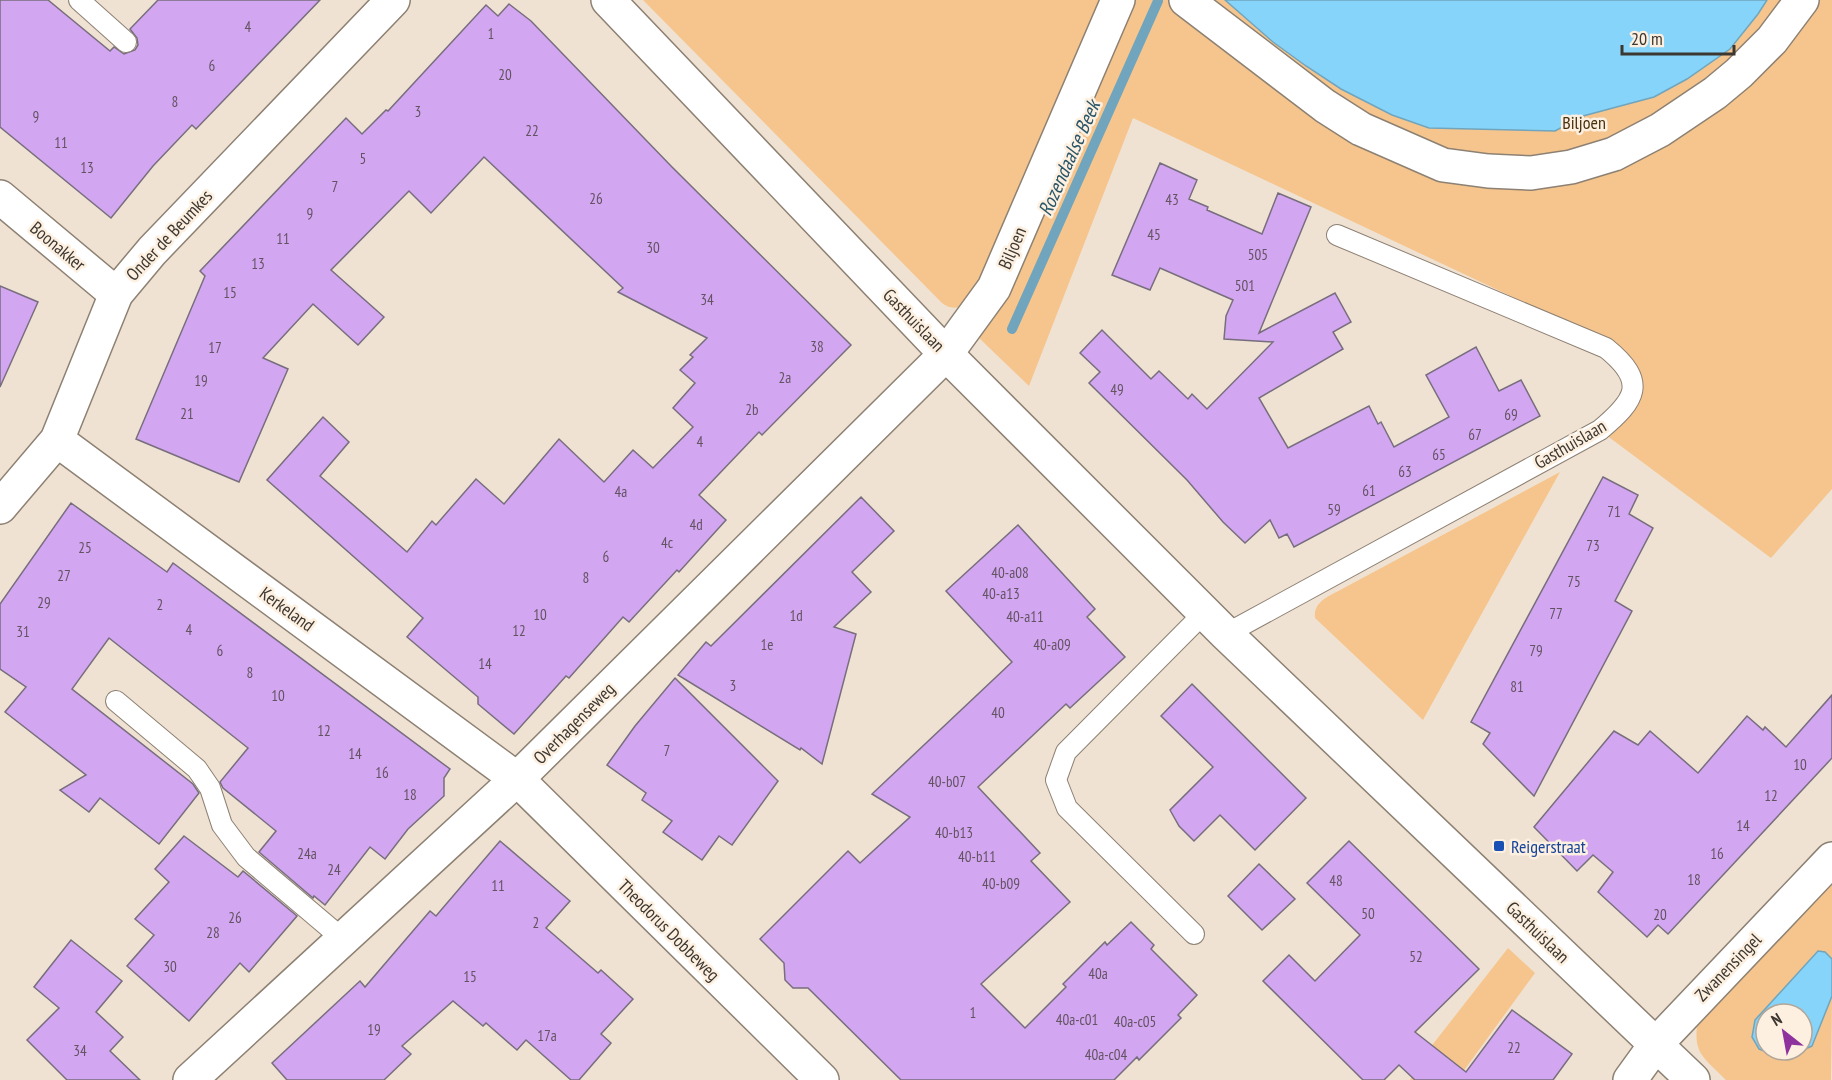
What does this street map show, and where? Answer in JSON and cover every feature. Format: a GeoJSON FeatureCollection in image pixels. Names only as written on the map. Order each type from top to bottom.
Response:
{"type":"FeatureCollection","features":[{"type":"Feature","properties":{"kind":"street","name":"Onder de Beumkes"},"geometry":{"type":"LineString","coordinates":[[0,507],[57,440],[116,294],[152,251],[393,0]]}},
{"type":"Feature","properties":{"kind":"street","name":"Gasthuislaan"},"geometry":{"type":"LineString","coordinates":[[608,0],[946,354],[1215,623],[1693,1080]]}},
{"type":"Feature","properties":{"kind":"street","name":"Biljoen"},"geometry":{"type":"LineString","coordinates":[[946,354],[994,288],[1118,0]]}},
{"type":"Feature","properties":{"kind":"street"},"geometry":{"type":"LineString","coordinates":[[1186,0],[1325,105],[1361,129],[1443,165],[1488,171],[1531,173],[1570,167],[1614,154],[1660,130],[1715,93],[1739,73],[1772,40],[1802,0]]}},
{"type":"Feature","properties":{"kind":"street","name":"Boonakker"},"geometry":{"type":"LineString","coordinates":[[0,197],[116,294]]}},
{"type":"Feature","properties":{"kind":"street","name":"Overhagenseweg"},"geometry":{"type":"LineString","coordinates":[[190,1080],[517,779],[946,354]]}},
{"type":"Feature","properties":{"kind":"street","name":"Kerkeland"},"geometry":{"type":"LineString","coordinates":[[57,440],[517,779]]}},
{"type":"Feature","properties":{"kind":"street","name":"Theodorus Dobbeweg"},"geometry":{"type":"LineString","coordinates":[[517,779],[822,1080]]}},
{"type":"Feature","properties":{"kind":"street","name":"Zwanensingel"},"geometry":{"type":"LineString","coordinates":[[1629,1080],[1656,1044],[1832,859]]}},
{"type":"Feature","properties":{"kind":"lane"},"geometry":{"type":"LineString","coordinates":[[79,0],[126,42]]}},
{"type":"Feature","properties":{"kind":"lane","name":"Gasthuislaan"},"geometry":{"type":"LineString","coordinates":[[1215,623],[1600,430],[1623,410],[1632,393],[1629,372],[1606,348],[1337,235]]}},
{"type":"Feature","properties":{"kind":"lane"},"geometry":{"type":"LineString","coordinates":[[1194,934],[1067,808],[1056,780],[1066,752],[1215,623]]}},
{"type":"Feature","properties":{"kind":"lane"},"geometry":{"type":"LineString","coordinates":[[116,701],[197,769],[210,788],[222,825],[246,857],[344,940]]}},
{"type":"Feature","properties":{"kind":"green space","name":"Biljoen"},"geometry":{"type":"Polygon","coordinates":[[[643,0],[1832,0],[1832,489],[1771,558],[1606,435],[1630,415],[1641,395],[1641,377],[1638,369],[1617,348],[1133,118],[1029,386],[978,337],[967,305],[954,308],[941,302],[643,0]]]}},
{"type":"Feature","properties":{"kind":"green space"},"geometry":{"type":"Polygon","coordinates":[[[1560,472],[1423,720],[1315,618],[1317,607],[1328,597],[1560,472]]]}},
{"type":"Feature","properties":{"kind":"green space"},"geometry":{"type":"Polygon","coordinates":[[[1832,873],[1832,959],[1825,952],[1818,951],[1771,1002],[1754,1002],[1754,1062],[1814,1062],[1814,1041],[1832,996],[1831,1080],[1726,1080],[1706,1060],[1698,1048],[1698,1020],[1832,873]]]}},
{"type":"Feature","properties":{"kind":"green space"},"geometry":{"type":"Polygon","coordinates":[[[1508,948],[1535,973],[1457,1080],[1410,1080],[1433,1044],[1508,948]]]}},
{"type":"Feature","properties":{"kind":"water"},"geometry":{"type":"Polygon","coordinates":[[[1225,0],[1767,0],[1730,49],[1687,79],[1654,97],[1583,116],[1555,131],[1429,128],[1392,115],[1341,89],[1306,66],[1273,42],[1225,0]]]}},
{"type":"Feature","properties":{"kind":"water"},"geometry":{"type":"Polygon","coordinates":[[[1818,951],[1825,952],[1832,959],[1832,996],[1814,1041],[1814,1002],[1771,1002],[1818,951]]]}},
{"type":"Feature","properties":{"kind":"building"},"geometry":{"type":"Polygon","coordinates":[[[0,0],[48,0],[110,51],[114,47],[124,54],[135,50],[138,45],[137,38],[130,29],[158,0],[320,0],[196,129],[192,125],[153,166],[111,218],[0,127],[0,0]]]}},
{"type":"Feature","properties":{"kind":"building"},"geometry":{"type":"Polygon","coordinates":[[[509,4],[531,21],[672,167],[851,345],[762,435],[759,432],[699,495],[726,520],[629,622],[623,617],[569,678],[566,676],[514,734],[478,704],[478,697],[407,637],[423,618],[267,480],[323,417],[349,442],[320,476],[407,552],[432,521],[436,525],[476,479],[504,504],[559,439],[604,482],[633,450],[653,468],[693,427],[673,408],[695,383],[680,370],[693,357],[690,355],[707,338],[618,292],[623,288],[484,157],[431,213],[409,191],[331,270],[384,317],[358,345],[313,304],[263,358],[288,369],[239,482],[136,439],[205,276],[200,271],[346,118],[362,134],[386,110],[388,111],[486,5],[498,16],[509,4]]]}},
{"type":"Feature","properties":{"kind":"building"},"geometry":{"type":"Polygon","coordinates":[[[1160,163],[1197,180],[1189,199],[1208,207],[1207,210],[1262,234],[1278,193],[1311,207],[1259,333],[1335,293],[1351,322],[1333,332],[1343,349],[1259,398],[1288,448],[1369,406],[1378,424],[1381,422],[1394,447],[1449,417],[1426,375],[1476,347],[1499,391],[1521,380],[1540,416],[1294,547],[1287,534],[1279,538],[1270,520],[1245,543],[1223,522],[1187,480],[1089,383],[1100,372],[1080,353],[1102,330],[1151,379],[1159,371],[1188,399],[1192,394],[1207,409],[1273,342],[1224,339],[1226,316],[1233,300],[1160,268],[1150,290],[1112,275],[1160,163]]]}},
{"type":"Feature","properties":{"kind":"building"},"geometry":{"type":"Polygon","coordinates":[[[0,286],[38,302],[0,387],[0,286]]]}},
{"type":"Feature","properties":{"kind":"building"},"geometry":{"type":"Polygon","coordinates":[[[1603,477],[1638,495],[1629,514],[1653,528],[1615,601],[1632,611],[1534,796],[1483,744],[1490,733],[1471,722],[1603,477]]]}},
{"type":"Feature","properties":{"kind":"building"},"geometry":{"type":"Polygon","coordinates":[[[861,497],[894,531],[852,572],[871,592],[834,627],[856,634],[822,764],[801,748],[800,750],[678,675],[706,642],[711,646],[861,497]]]}},
{"type":"Feature","properties":{"kind":"building"},"geometry":{"type":"Polygon","coordinates":[[[71,503],[167,572],[173,563],[450,769],[444,778],[444,796],[408,829],[385,859],[370,847],[325,905],[314,896],[313,898],[259,852],[276,831],[223,788],[220,782],[248,748],[109,638],[72,689],[193,784],[199,793],[159,844],[100,798],[89,812],[60,790],[86,775],[5,712],[26,687],[0,669],[0,604],[71,503]]]}},
{"type":"Feature","properties":{"kind":"building"},"geometry":{"type":"Polygon","coordinates":[[[1018,525],[1095,609],[1087,617],[1125,657],[1070,708],[1066,704],[978,787],[1040,853],[1031,861],[1070,902],[981,984],[1025,1028],[1066,987],[1063,984],[1105,942],[1107,945],[1131,922],[1154,945],[1151,949],[1197,995],[1178,1015],[1181,1018],[1139,1060],[1137,1057],[1114,1080],[901,1080],[808,988],[793,988],[785,980],[784,963],[760,939],[848,851],[860,863],[910,817],[872,794],[1012,662],[946,591],[1018,525]]]}},
{"type":"Feature","properties":{"kind":"building"},"geometry":{"type":"Polygon","coordinates":[[[675,678],[778,781],[732,845],[719,836],[702,860],[663,832],[672,821],[642,800],[646,793],[607,765],[635,726],[675,678]]]}},
{"type":"Feature","properties":{"kind":"building"},"geometry":{"type":"Polygon","coordinates":[[[1192,684],[1306,798],[1255,850],[1220,815],[1194,841],[1179,826],[1170,810],[1213,767],[1161,716],[1192,684]]]}},
{"type":"Feature","properties":{"kind":"building"},"geometry":{"type":"Polygon","coordinates":[[[1832,695],[1832,758],[1668,934],[1658,925],[1647,937],[1598,892],[1613,872],[1593,855],[1577,871],[1534,827],[1614,731],[1638,745],[1650,731],[1698,773],[1747,716],[1763,730],[1765,727],[1786,747],[1832,695]]]}},
{"type":"Feature","properties":{"kind":"building"},"geometry":{"type":"Polygon","coordinates":[[[184,836],[238,877],[243,871],[297,916],[249,972],[240,963],[189,1021],[127,966],[154,935],[135,919],[169,882],[155,869],[184,836]]]}},
{"type":"Feature","properties":{"kind":"building"},"geometry":{"type":"Polygon","coordinates":[[[500,841],[570,901],[546,928],[598,973],[601,970],[633,999],[601,1034],[611,1043],[579,1080],[571,1080],[526,1040],[517,1050],[486,1023],[483,1026],[453,1001],[402,1046],[411,1054],[384,1080],[287,1080],[272,1063],[360,981],[365,987],[430,911],[436,916],[500,841]]]}},
{"type":"Feature","properties":{"kind":"building"},"geometry":{"type":"Polygon","coordinates":[[[1349,841],[1479,969],[1415,1032],[1466,1072],[1512,1010],[1572,1054],[1553,1080],[1415,1080],[1399,1065],[1384,1080],[1363,1080],[1263,981],[1289,955],[1315,981],[1360,935],[1307,883],[1349,841]]]}},
{"type":"Feature","properties":{"kind":"building"},"geometry":{"type":"Polygon","coordinates":[[[1259,864],[1295,899],[1262,930],[1228,896],[1259,864]]]}},
{"type":"Feature","properties":{"kind":"building"},"geometry":{"type":"Polygon","coordinates":[[[71,940],[122,981],[96,1012],[123,1037],[110,1051],[140,1080],[67,1080],[27,1040],[59,1008],[34,987],[71,940]]]}},
{"type":"Feature","properties":{"kind":"waterway","name":"Rozendaalse Beek"},"geometry":{"type":"LineString","coordinates":[[1012,329],[1158,1]]}},
{"type":"Feature","properties":{"kind":"place","name":"Reigerstraat"},"geometry":{"type":"Point","coordinates":[1499,846]}}]}
